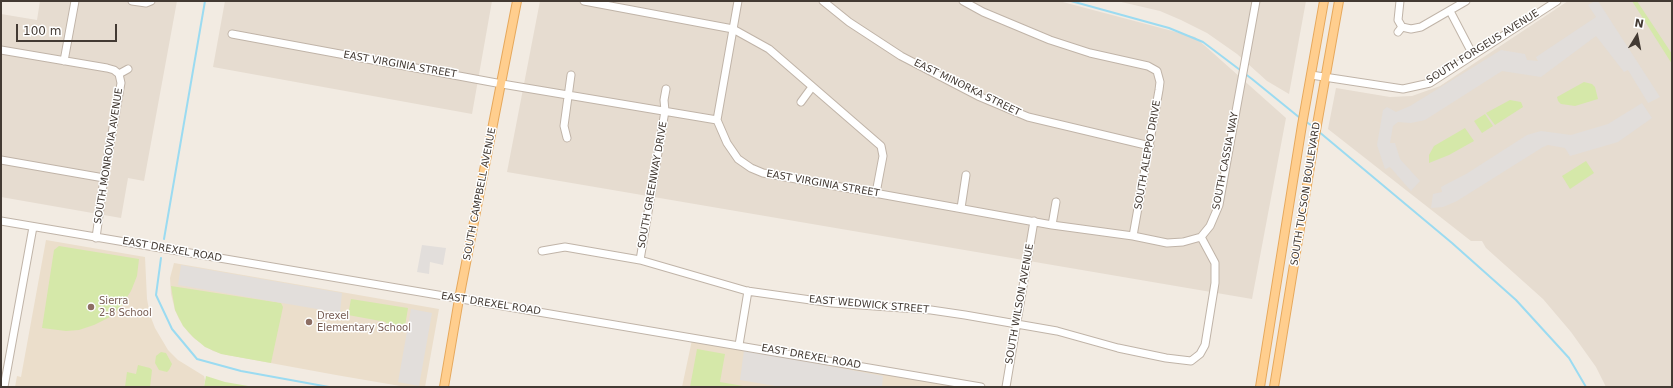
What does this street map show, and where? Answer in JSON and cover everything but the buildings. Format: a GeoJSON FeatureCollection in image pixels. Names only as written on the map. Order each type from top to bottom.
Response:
{"type":"FeatureCollection","features":[{"type":"Feature","properties":{"kind":"main road","name":"SOUTH CAMPBELL AVENUE"},"geometry":{"type":"LineString","coordinates":[[444,387],[459,299],[502,84],[515,1]]}},
{"type":"Feature","properties":{"kind":"main road","name":"SOUTH TUCSON BOULEVARD"},"geometry":{"type":"LineString","coordinates":[[1260,387],[1302,126],[1324,1]]}},
{"type":"Feature","properties":{"kind":"main road","name":"SOUTH TUCSON BOULEVARD"},"geometry":{"type":"LineString","coordinates":[[1274,387],[1315,136],[1339,1]]}},
{"type":"Feature","properties":{"kind":"street"},"geometry":{"type":"LineString","coordinates":[[64,61],[74,1]]}},
{"type":"Feature","properties":{"kind":"street"},"geometry":{"type":"LineString","coordinates":[[132,1],[146,3],[151,1]]}},
{"type":"Feature","properties":{"kind":"street"},"geometry":{"type":"LineString","coordinates":[[584,1],[733,29],[769,49],[882,145],[883,156],[876,193]]}},
{"type":"Feature","properties":{"kind":"street"},"geometry":{"type":"LineString","coordinates":[[717,120],[738,1]]}},
{"type":"Feature","properties":{"kind":"street","name":"EAST MINORKA STREET"},"geometry":{"type":"LineString","coordinates":[[823,1],[849,22],[901,56],[978,96],[1028,117],[1150,146]]}},
{"type":"Feature","properties":{"kind":"street","name":"SOUTH ALEPPO DRIVE"},"geometry":{"type":"LineString","coordinates":[[963,1],[983,12],[1050,40],[1090,53],[1148,66],[1161,73],[1150,146],[1133,236]]}},
{"type":"Feature","properties":{"kind":"street","name":"SOUTH CASSIA WAY"},"geometry":{"type":"LineString","coordinates":[[1201,237],[1210,226],[1219,206],[1256,1]]}},
{"type":"Feature","properties":{"kind":"street"},"geometry":{"type":"LineString","coordinates":[[1400,1],[1398,20],[1400,30],[1416,29],[1466,1]]}},
{"type":"Feature","properties":{"kind":"street","name":"SOUTH FORGEUS AVENUE"},"geometry":{"type":"LineString","coordinates":[[1311,75],[1403,89],[1430,83],[1557,1]]}},
{"type":"Feature","properties":{"kind":"street"},"geometry":{"type":"LineString","coordinates":[[1450,11],[1473,55]]}},
{"type":"Feature","properties":{"kind":"street","name":"EAST VIRGINIA STREET"},"geometry":{"type":"LineString","coordinates":[[232,34],[502,84],[717,120],[726,143],[738,159],[750,168],[763,173],[1052,225],[1133,236],[1167,243],[1183,242],[1201,237]]}},
{"type":"Feature","properties":{"kind":"street"},"geometry":{"type":"LineString","coordinates":[[1,50],[111,69],[119,74],[128,69]]}},
{"type":"Feature","properties":{"kind":"street","name":"SOUTH MONROVIA AVENUE"},"geometry":{"type":"LineString","coordinates":[[96,238],[104,178],[121,83],[119,74]]}},
{"type":"Feature","properties":{"kind":"street"},"geometry":{"type":"LineString","coordinates":[[567,138],[564,126],[571,75]]}},
{"type":"Feature","properties":{"kind":"street"},"geometry":{"type":"LineString","coordinates":[[801,102],[812,87]]}},
{"type":"Feature","properties":{"kind":"street"},"geometry":{"type":"LineString","coordinates":[[665,111],[664,100],[666,89]]}},
{"type":"Feature","properties":{"kind":"street","name":"SOUTH GREENWAY DRIVE"},"geometry":{"type":"LineString","coordinates":[[640,260],[665,111]]}},
{"type":"Feature","properties":{"kind":"street"},"geometry":{"type":"LineString","coordinates":[[1,160],[104,178]]}},
{"type":"Feature","properties":{"kind":"street"},"geometry":{"type":"LineString","coordinates":[[961,208],[966,175]]}},
{"type":"Feature","properties":{"kind":"street"},"geometry":{"type":"LineString","coordinates":[[1052,225],[1056,202]]}},
{"type":"Feature","properties":{"kind":"street","name":"EAST DREXEL ROAD"},"geometry":{"type":"LineString","coordinates":[[1,221],[981,387]]}},
{"type":"Feature","properties":{"kind":"street","name":"SOUTH WILSON AVENUE"},"geometry":{"type":"LineString","coordinates":[[1006,387],[1034,221]]}},
{"type":"Feature","properties":{"kind":"street"},"geometry":{"type":"LineString","coordinates":[[4,387],[33,227]]}},
{"type":"Feature","properties":{"kind":"street","name":"EAST WEDWICK STREET"},"geometry":{"type":"LineString","coordinates":[[542,251],[565,247],[640,260],[748,291],[851,305],[931,310],[1057,331],[1118,348],[1186,361],[1198,359],[1205,345],[1215,284],[1215,264],[1201,237]]}},
{"type":"Feature","properties":{"kind":"street"},"geometry":{"type":"LineString","coordinates":[[739,345],[748,291]]}},
{"type":"Feature","properties":{"kind":"shaded area"},"geometry":{"type":"Polygon","coordinates":[[[40,1],[177,1],[144,181],[128,178],[121,218],[1,197],[1,14],[37,20],[40,1]]]}},
{"type":"Feature","properties":{"kind":"shaded area"},"geometry":{"type":"Polygon","coordinates":[[[225,1],[492,1],[472,114],[213,67],[225,1]]]}},
{"type":"Feature","properties":{"kind":"shaded area"},"geometry":{"type":"Polygon","coordinates":[[[540,1],[1059,1],[1195,37],[1286,118],[1252,299],[507,172],[540,1]]]}},
{"type":"Feature","properties":{"kind":"shaded area"},"geometry":{"type":"Polygon","coordinates":[[[1117,1],[1306,1],[1289,94],[1267,81],[1237,54],[1207,33],[1160,11],[1117,1]]]}},
{"type":"Feature","properties":{"kind":"shaded area"},"geometry":{"type":"Polygon","coordinates":[[[1568,1],[1672,1],[1672,387],[1606,387],[1596,367],[1571,332],[1543,299],[1486,248],[1482,241],[1471,241],[1328,129],[1336,88],[1390,97],[1412,96],[1440,86],[1568,1]]]}},
{"type":"Feature","properties":{"kind":"shaded area"},"geometry":{"type":"Polygon","coordinates":[[[1598,1],[1660,97],[1648,103],[1628,70],[1624,72],[1596,36],[1541,77],[1502,71],[1425,120],[1411,123],[1398,122],[1393,126],[1390,143],[1395,143],[1400,159],[1420,181],[1411,191],[1390,167],[1385,169],[1377,145],[1383,110],[1387,107],[1396,112],[1410,106],[1501,50],[1525,54],[1527,60],[1538,61],[1536,57],[1596,17],[1588,5],[1598,1]]]}},
{"type":"Feature","properties":{"kind":"shaded area"},"geometry":{"type":"Polygon","coordinates":[[[1642,103],[1652,118],[1618,142],[1570,156],[1565,148],[1548,145],[1457,201],[1443,207],[1431,208],[1433,194],[1442,192],[1441,187],[1466,174],[1527,135],[1541,131],[1571,135],[1608,124],[1642,103]]]}},
{"type":"Feature","properties":{"kind":"shaded area","name":"Sierra 2-8 School"},"geometry":{"type":"Polygon","coordinates":[[[46,240],[145,257],[147,299],[150,315],[155,328],[168,350],[178,360],[204,376],[204,387],[15,387],[17,376],[21,377],[46,240]]]}},
{"type":"Feature","properties":{"kind":"shaded area"},"geometry":{"type":"Polygon","coordinates":[[[422,245],[446,248],[443,265],[430,262],[429,274],[417,272],[422,245]]]}},
{"type":"Feature","properties":{"kind":"shaded area","name":"Drexel Elementary School"},"geometry":{"type":"Polygon","coordinates":[[[174,263],[439,309],[425,387],[406,387],[227,355],[213,351],[195,339],[188,332],[175,310],[171,294],[170,278],[174,263]]]}},
{"type":"Feature","properties":{"kind":"shaded area"},"geometry":{"type":"Polygon","coordinates":[[[181,265],[342,293],[340,313],[178,285],[181,265]]]}},
{"type":"Feature","properties":{"kind":"shaded area"},"geometry":{"type":"Polygon","coordinates":[[[411,309],[432,313],[419,386],[398,382],[411,309]]]}},
{"type":"Feature","properties":{"kind":"shaded area"},"geometry":{"type":"Polygon","coordinates":[[[692,340],[959,387],[682,387],[692,340]]]}},
{"type":"Feature","properties":{"kind":"shaded area"},"geometry":{"type":"Polygon","coordinates":[[[744,350],[883,376],[882,387],[781,387],[740,380],[744,350]]]}},
{"type":"Feature","properties":{"kind":"green space"},"geometry":{"type":"Polygon","coordinates":[[[1632,1],[1637,1],[1672,54],[1672,64],[1632,1]]]}},
{"type":"Feature","properties":{"kind":"green space"},"geometry":{"type":"Polygon","coordinates":[[[1584,82],[1592,84],[1595,87],[1598,99],[1575,106],[1561,104],[1558,101],[1557,97],[1584,82]]]}},
{"type":"Feature","properties":{"kind":"green space"},"geometry":{"type":"Polygon","coordinates":[[[1510,100],[1521,102],[1523,107],[1495,125],[1486,113],[1510,100]]]}},
{"type":"Feature","properties":{"kind":"green space"},"geometry":{"type":"Polygon","coordinates":[[[1485,114],[1493,126],[1482,133],[1474,121],[1485,114]]]}},
{"type":"Feature","properties":{"kind":"green space"},"geometry":{"type":"Polygon","coordinates":[[[1465,128],[1474,141],[1449,155],[1429,163],[1429,155],[1434,146],[1465,128]]]}},
{"type":"Feature","properties":{"kind":"green space"},"geometry":{"type":"Polygon","coordinates":[[[1586,161],[1594,173],[1570,189],[1562,176],[1586,161]]]}},
{"type":"Feature","properties":{"kind":"green space"},"geometry":{"type":"Polygon","coordinates":[[[59,246],[139,259],[137,276],[131,291],[121,306],[110,317],[79,330],[66,331],[42,328],[54,250],[59,246]]]}},
{"type":"Feature","properties":{"kind":"green space"},"geometry":{"type":"Polygon","coordinates":[[[171,286],[281,303],[283,307],[271,363],[221,354],[205,347],[183,326],[175,310],[171,286]]]}},
{"type":"Feature","properties":{"kind":"green space"},"geometry":{"type":"Polygon","coordinates":[[[351,299],[408,308],[404,332],[385,328],[386,322],[348,315],[351,299]]]}},
{"type":"Feature","properties":{"kind":"green space"},"geometry":{"type":"Polygon","coordinates":[[[697,349],[725,354],[720,382],[749,387],[690,387],[697,349]]]}},
{"type":"Feature","properties":{"kind":"green space"},"geometry":{"type":"Polygon","coordinates":[[[161,352],[166,353],[172,364],[167,372],[159,370],[155,363],[156,356],[161,352]]]}},
{"type":"Feature","properties":{"kind":"green space"},"geometry":{"type":"Polygon","coordinates":[[[138,365],[150,368],[152,370],[150,387],[125,387],[127,372],[136,374],[138,365]]]}},
{"type":"Feature","properties":{"kind":"green space"},"geometry":{"type":"Polygon","coordinates":[[[206,376],[225,382],[254,387],[204,387],[206,376]]]}},
{"type":"Feature","properties":{"kind":"waterway"},"geometry":{"type":"LineString","coordinates":[[164,239],[205,1]]}},
{"type":"Feature","properties":{"kind":"waterway"},"geometry":{"type":"LineString","coordinates":[[1071,1],[1169,28],[1203,42],[1300,118]]}},
{"type":"Feature","properties":{"kind":"waterway"},"geometry":{"type":"LineString","coordinates":[[1305,121],[1315,128]]}},
{"type":"Feature","properties":{"kind":"waterway"},"geometry":{"type":"LineString","coordinates":[[1318,131],[1452,243],[1516,300],[1569,358],[1586,387]]}},
{"type":"Feature","properties":{"kind":"waterway"},"geometry":{"type":"LineString","coordinates":[[161,258],[156,295],[172,329],[197,359],[241,371],[329,387]]}},
{"type":"Feature","properties":{"kind":"place","name":"Sierra 2-8 School"},"geometry":{"type":"Point","coordinates":[91,307]}},
{"type":"Feature","properties":{"kind":"place","name":"Drexel Elementary School"},"geometry":{"type":"Point","coordinates":[309,322]}}]}
